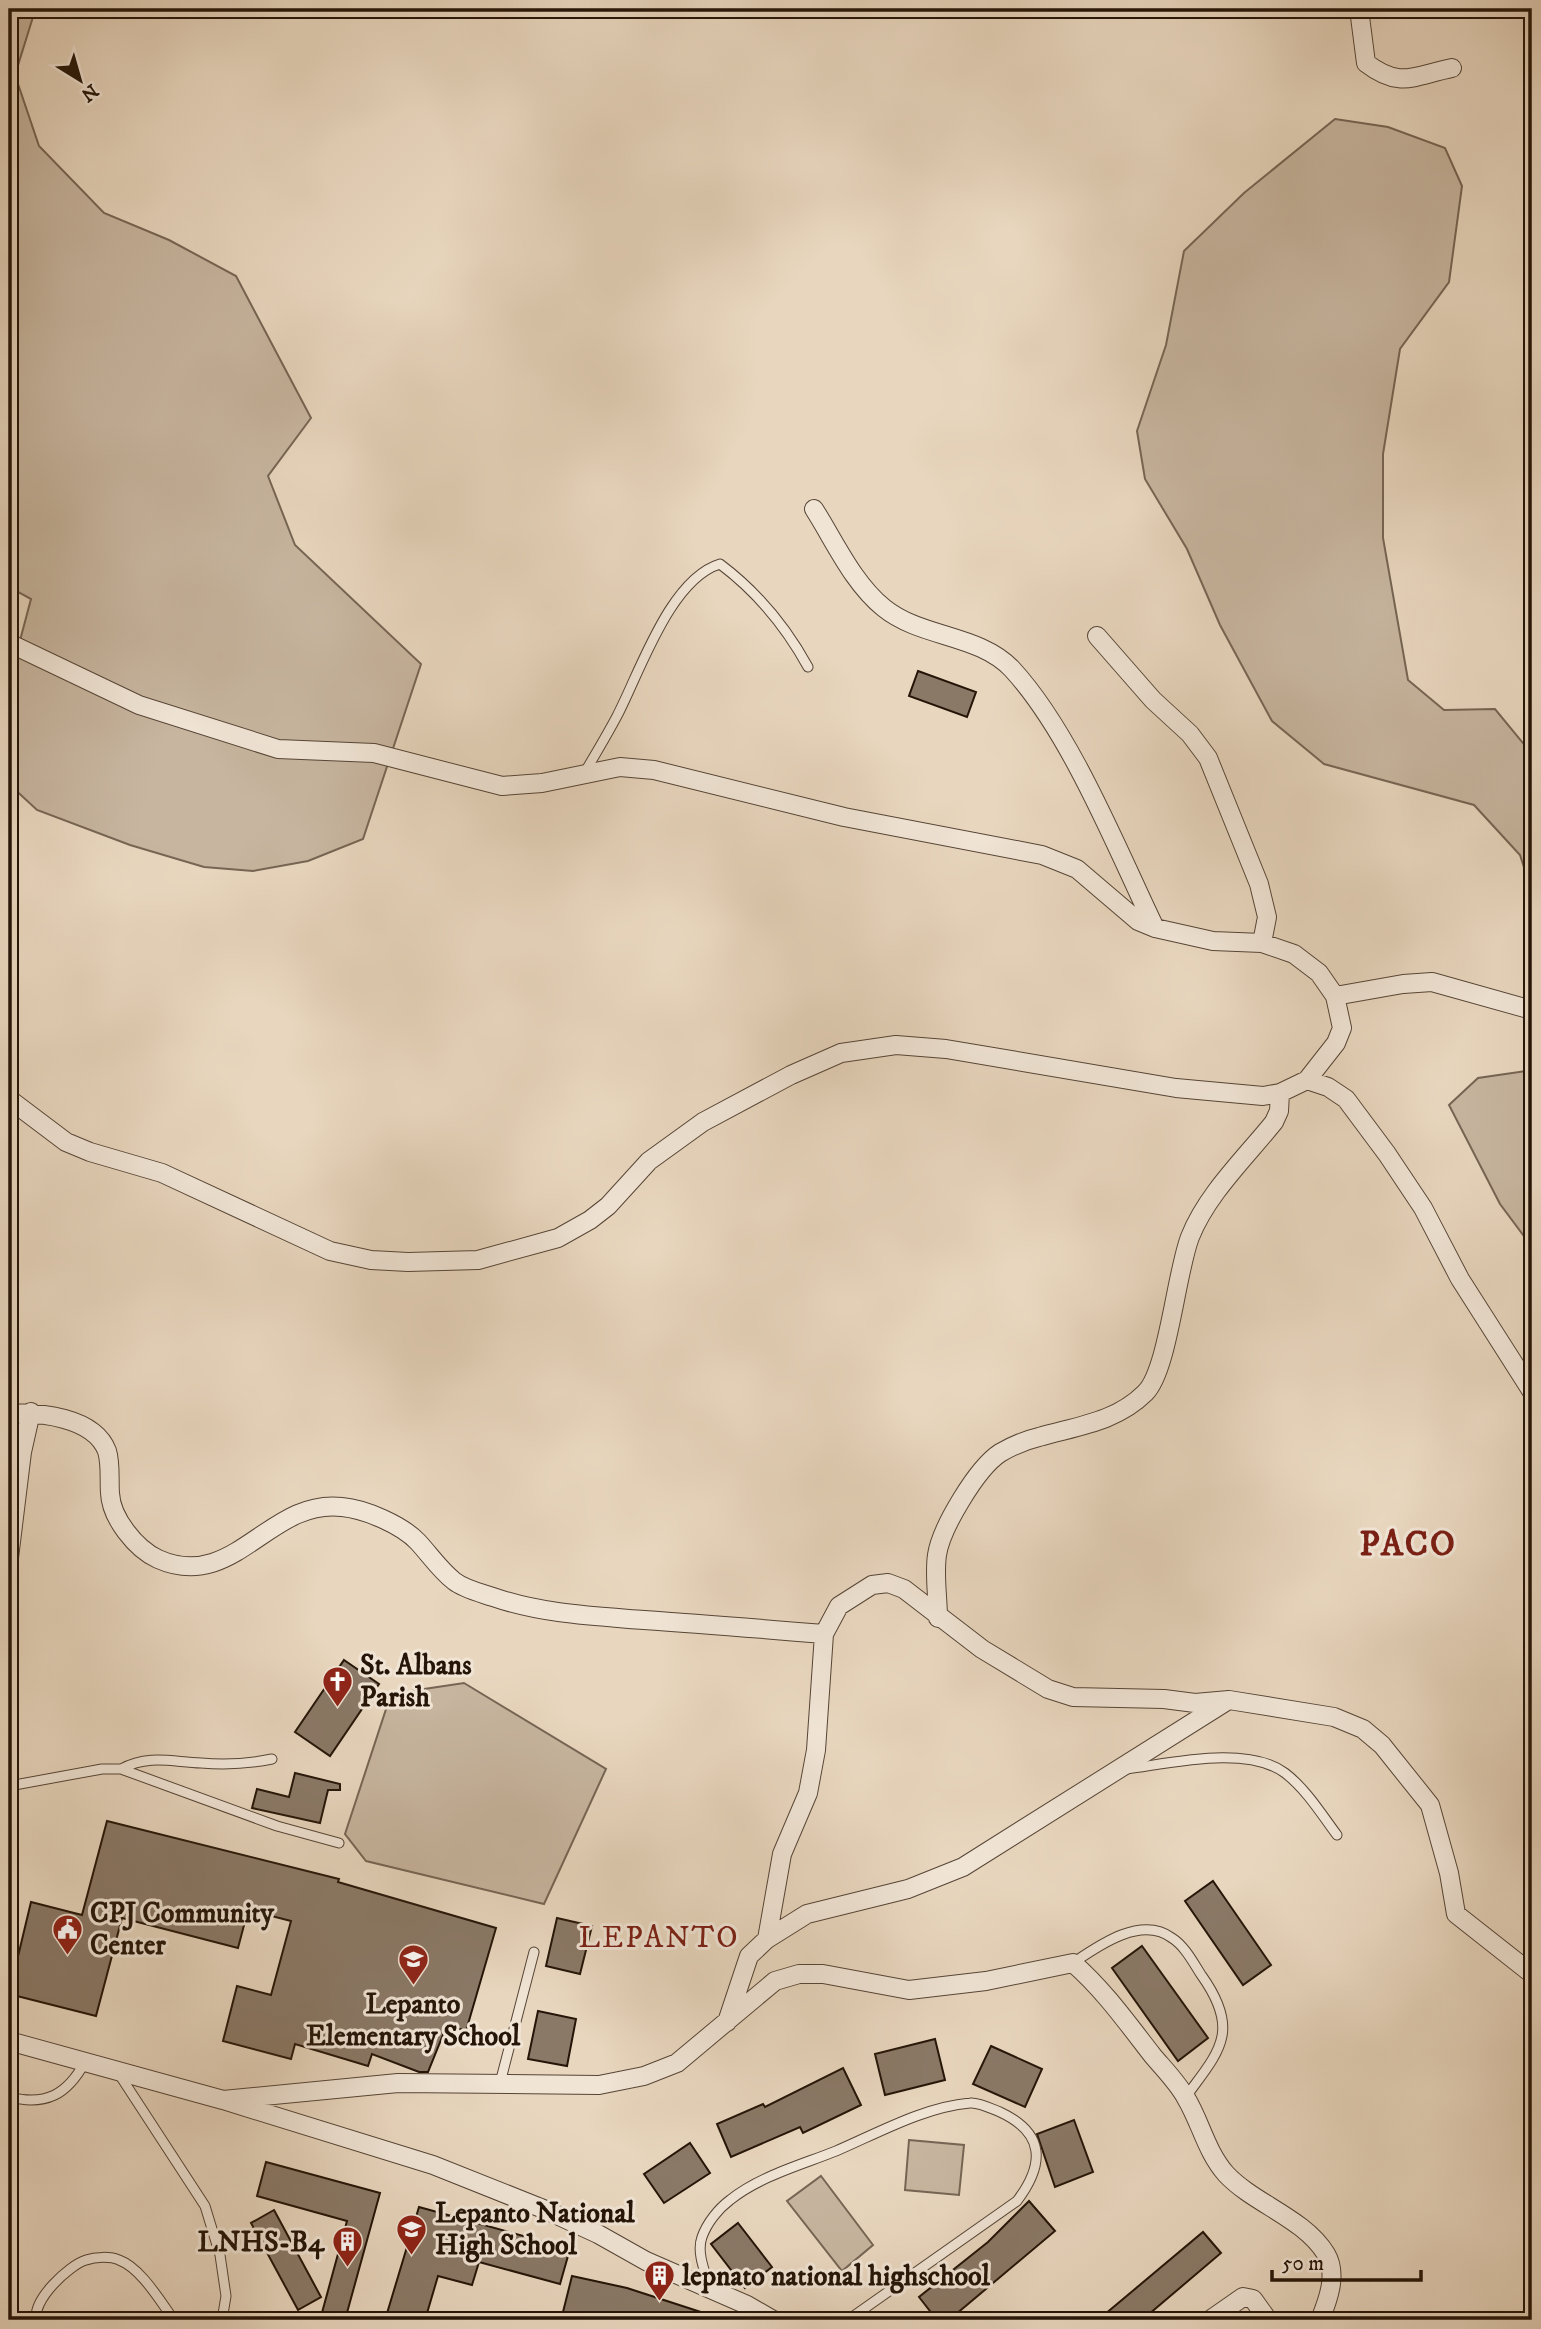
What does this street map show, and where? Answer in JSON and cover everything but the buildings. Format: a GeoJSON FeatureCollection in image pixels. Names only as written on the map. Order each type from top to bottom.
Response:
{"type":"FeatureCollection","features":[{"type":"Feature","properties":{"kind":"street"},"geometry":{"type":"LineString","coordinates":[[1359,9],[1366,63],[1384,77],[1394,80],[1452,68]]}},
{"type":"Feature","properties":{"kind":"street"},"geometry":{"type":"LineString","coordinates":[[814,509],[859,580],[885,609],[918,626],[992,653],[1011,668],[1066,748],[1155,928]]}},
{"type":"Feature","properties":{"kind":"street"},"geometry":{"type":"LineString","coordinates":[[1097,636],[1153,700],[1190,734],[1208,758],[1259,884],[1267,917],[1262,943]]}},
{"type":"Feature","properties":{"kind":"street"},"geometry":{"type":"LineString","coordinates":[[9,643],[139,705],[278,749],[374,753],[502,786],[542,783],[620,767],[654,770],[844,817],[1042,855],[1077,869],[1138,921],[1155,928],[1213,941],[1262,943],[1294,954],[1319,973],[1335,996],[1342,1028],[1336,1043],[1307,1080],[1280,1093],[1263,1096],[1175,1087],[946,1049],[896,1045],[842,1054],[791,1075],[703,1122],[649,1161],[608,1206],[558,1238],[478,1260],[371,1260],[330,1251],[162,1173],[90,1153],[66,1142],[9,1099]]}},
{"type":"Feature","properties":{"kind":"street"},"geometry":{"type":"LineString","coordinates":[[1335,996],[1403,984],[1432,982],[1532,1010]]}},
{"type":"Feature","properties":{"kind":"street"},"geometry":{"type":"LineString","coordinates":[[1307,1080],[1328,1087],[1346,1099],[1387,1154],[1423,1208],[1460,1279],[1532,1392]]}},
{"type":"Feature","properties":{"kind":"street"},"geometry":{"type":"LineString","coordinates":[[938,1618],[936,1556],[944,1528],[988,1464],[1019,1444],[1091,1426],[1123,1409],[1146,1392],[1159,1373],[1169,1318],[1190,1237],[1204,1210],[1274,1122],[1279,1111],[1280,1093]]}},
{"type":"Feature","properties":{"kind":"street"},"geometry":{"type":"LineString","coordinates":[[9,1414],[31,1412],[64,1419],[86,1429],[101,1441],[107,1452],[114,1515],[141,1548],[158,1559],[203,1567],[248,1546],[287,1516],[309,1508],[342,1507],[389,1523],[416,1540],[455,1583],[547,1612],[824,1634]]}},
{"type":"Feature","properties":{"kind":"street"},"geometry":{"type":"LineString","coordinates":[[9,1558],[22,1452],[31,1412]]}},
{"type":"Feature","properties":{"kind":"street"},"geometry":{"type":"LineString","coordinates":[[767,1939],[782,1854],[808,1793],[816,1750],[824,1634],[839,1606],[872,1585],[888,1583],[904,1589],[982,1650],[1048,1689],[1073,1697],[1164,1699],[1195,1703],[1230,1700],[1334,1717],[1363,1729],[1382,1745],[1430,1805],[1456,1913],[1532,1974]]}},
{"type":"Feature","properties":{"kind":"street"},"geometry":{"type":"LineString","coordinates":[[727,2022],[749,1956],[767,1939],[807,1914],[908,1889],[963,1867],[1230,1700]]}},
{"type":"Feature","properties":{"kind":"street"},"geometry":{"type":"LineString","coordinates":[[223,2100],[398,2083],[599,2085],[645,2076],[677,2063],[775,1981],[799,1973],[823,1974],[909,1990],[986,1981],[1073,1963],[1092,1979],[1186,2097],[1207,2145],[1225,2172],[1241,2188],[1316,2241],[1327,2255],[1332,2270],[1328,2300],[1320,2320]]}},
{"type":"Feature","properties":{"kind":"street"},"geometry":{"type":"LineString","coordinates":[[9,2041],[223,2100],[433,2165],[546,2210],[598,2234],[646,2261],[773,2320]]}},
{"type":"Feature","properties":{"kind":"street"},"geometry":{"type":"LineString","coordinates":[[1210,2320],[1242,2297],[1253,2299],[1268,2320]]}},
{"type":"Feature","properties":{"kind":"lane"},"geometry":{"type":"LineString","coordinates":[[584,774],[617,717],[668,612],[695,577],[708,567],[720,564],[740,578],[790,634],[808,667]]}},
{"type":"Feature","properties":{"kind":"lane"},"geometry":{"type":"LineString","coordinates":[[121,1769],[146,1759],[224,1764],[272,1759]]}},
{"type":"Feature","properties":{"kind":"lane"},"geometry":{"type":"LineString","coordinates":[[1119,1770],[1198,1760],[1254,1759],[1285,1773],[1338,1835]]}},
{"type":"Feature","properties":{"kind":"lane"},"geometry":{"type":"LineString","coordinates":[[9,1786],[102,1769],[121,1769],[277,1826],[339,1843]]}},
{"type":"Feature","properties":{"kind":"lane"},"geometry":{"type":"LineString","coordinates":[[1073,1963],[1111,1939],[1136,1931],[1171,1937],[1188,1956],[1215,1995],[1222,2036],[1214,2055],[1186,2097]]}},
{"type":"Feature","properties":{"kind":"lane"},"geometry":{"type":"LineString","coordinates":[[500,2083],[534,1952]]}},
{"type":"Feature","properties":{"kind":"lane"},"geometry":{"type":"LineString","coordinates":[[9,2097],[45,2100],[76,2079],[85,2062]]}},
{"type":"Feature","properties":{"kind":"lane"},"geometry":{"type":"LineString","coordinates":[[116,2070],[205,2206],[220,2255],[226,2296],[222,2320]]}},
{"type":"Feature","properties":{"kind":"lane"},"geometry":{"type":"LineString","coordinates":[[710,2289],[701,2254],[701,2239],[712,2218],[729,2200],[755,2184],[923,2115],[973,2102],[1022,2123],[1034,2142],[1038,2162],[1032,2182],[1017,2201],[848,2320]]}},
{"type":"Feature","properties":{"kind":"lane"},"geometry":{"type":"LineString","coordinates":[[37,2320],[35,2315],[44,2295],[58,2280],[85,2260],[103,2257],[120,2260],[137,2274],[174,2320]]}},
{"type":"Feature","properties":{"kind":"shaded area"},"geometry":{"type":"Polygon","coordinates":[[[9,9],[28,9],[33,17],[15,75],[39,146],[104,213],[169,240],[236,276],[311,418],[268,476],[295,545],[421,664],[363,839],[308,861],[253,871],[204,867],[130,845],[37,810],[9,784],[9,682],[31,599],[9,587],[9,9]]]}},
{"type":"Feature","properties":{"kind":"shaded area"},"geometry":{"type":"Polygon","coordinates":[[[1335,119],[1388,127],[1445,148],[1462,186],[1449,282],[1400,349],[1383,454],[1383,538],[1408,680],[1444,710],[1495,709],[1532,754],[1532,892],[1520,855],[1474,805],[1324,764],[1272,721],[1220,625],[1187,549],[1145,479],[1137,431],[1166,345],[1184,251],[1244,193],[1335,119]]]}},
{"type":"Feature","properties":{"kind":"shaded area"},"geometry":{"type":"Polygon","coordinates":[[[1532,1070],[1532,1247],[1500,1204],[1449,1105],[1478,1078],[1532,1070]]]}},
{"type":"Feature","properties":{"kind":"shaded area"},"geometry":{"type":"Polygon","coordinates":[[[464,1683],[606,1769],[544,1904],[366,1861],[345,1834],[391,1694],[464,1683]]]}},
{"type":"Feature","properties":{"kind":"shaded area"},"geometry":{"type":"Polygon","coordinates":[[[909,2140],[964,2145],[959,2195],[905,2190],[909,2140]]]}},
{"type":"Feature","properties":{"kind":"shaded area"},"geometry":{"type":"Polygon","coordinates":[[[821,2176],[873,2245],[842,2271],[787,2201],[821,2176]]]}},
{"type":"Feature","properties":{"kind":"place","name":"St. Albans Parish"},"geometry":{"type":"Point","coordinates":[337,1708]}},
{"type":"Feature","properties":{"kind":"place","name":"CPJ Community Center"},"geometry":{"type":"Point","coordinates":[67,1956]}},
{"type":"Feature","properties":{"kind":"place","name":"Lepanto Elementary School"},"geometry":{"type":"Point","coordinates":[413,1987]}},
{"type":"Feature","properties":{"kind":"place","name":"Lepanto National High School"},"geometry":{"type":"Point","coordinates":[412,2256]}},
{"type":"Feature","properties":{"kind":"place","name":"LNHS-B4"},"geometry":{"type":"Point","coordinates":[347,2269]}},
{"type":"Feature","properties":{"kind":"place","name":"lepnato national highschool"},"geometry":{"type":"Point","coordinates":[659,2303]}},
{"type":"Feature","properties":{"kind":"district","name":"PACO"},"geometry":{"type":"Point","coordinates":[1408,1545]}},
{"type":"Feature","properties":{"kind":"district","name":"LEPANTO"},"geometry":{"type":"Point","coordinates":[659,1938]}}]}
